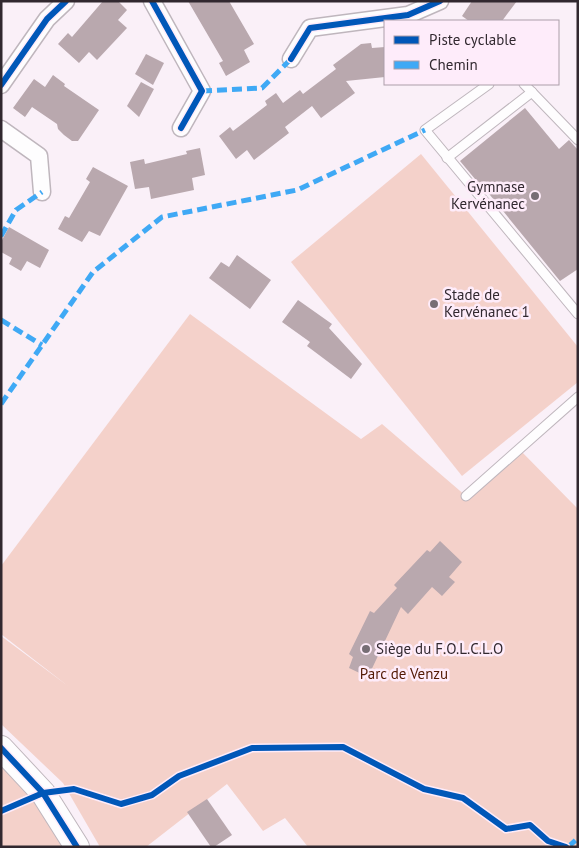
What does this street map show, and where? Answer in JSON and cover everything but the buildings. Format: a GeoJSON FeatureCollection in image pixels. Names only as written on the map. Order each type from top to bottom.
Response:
{"type":"FeatureCollection","features":[{"type":"Feature","properties":{"kind":"street"},"geometry":{"type":"LineString","coordinates":[[1,85],[47,19],[66,1]]}},
{"type":"Feature","properties":{"kind":"street"},"geometry":{"type":"LineString","coordinates":[[152,1],[202,91],[181,128]]}},
{"type":"Feature","properties":{"kind":"street"},"geometry":{"type":"LineString","coordinates":[[291,59],[310,28],[408,15],[440,1]]}},
{"type":"Feature","properties":{"kind":"street"},"geometry":{"type":"LineString","coordinates":[[1,129],[39,156],[42,192]]}},
{"type":"Feature","properties":{"kind":"street"},"geometry":{"type":"LineString","coordinates":[[1,748],[43,793],[77,847]]}},
{"type":"Feature","properties":{"kind":"lane"},"geometry":{"type":"LineString","coordinates":[[488,85],[425,130],[578,314]]}},
{"type":"Feature","properties":{"kind":"lane"},"geometry":{"type":"LineString","coordinates":[[525,85],[578,140]]}},
{"type":"Feature","properties":{"kind":"lane"},"geometry":{"type":"LineString","coordinates":[[447,158],[532,92]]}},
{"type":"Feature","properties":{"kind":"lane"},"geometry":{"type":"LineString","coordinates":[[466,496],[578,398]]}},
{"type":"Feature","properties":{"kind":"green space","name":"Stade de Kervénanec 1"},"geometry":{"type":"Polygon","coordinates":[[[421,154],[578,347],[578,382],[462,476],[291,262],[421,154]]]}},
{"type":"Feature","properties":{"kind":"green space","name":"Parc de Venzu"},"geometry":{"type":"Polygon","coordinates":[[[190,314],[361,439],[382,424],[466,496],[519,449],[578,509],[578,847],[308,847],[285,818],[263,831],[227,784],[146,847],[100,847],[63,783],[1,724],[1,636],[68,686],[1,634],[1,566],[190,314]]]}},
{"type":"Feature","properties":{"kind":"green space"},"geometry":{"type":"Polygon","coordinates":[[[1,765],[32,798],[65,847],[1,847],[1,765]]]}},
{"type":"Feature","properties":{"kind":"marked path"},"geometry":{"type":"LineString","coordinates":[[202,91],[262,88],[291,59]]}},
{"type":"Feature","properties":{"kind":"marked path"},"geometry":{"type":"LineString","coordinates":[[1,404],[93,272],[162,217],[297,190],[425,130]]}},
{"type":"Feature","properties":{"kind":"marked path"},"geometry":{"type":"LineString","coordinates":[[1,236],[16,210],[42,192]]}},
{"type":"Feature","properties":{"kind":"marked path"},"geometry":{"type":"LineString","coordinates":[[1,320],[42,345]]}},
{"type":"Feature","properties":{"kind":"marked path"},"geometry":{"type":"LineString","coordinates":[[568,847],[578,838]]}},
{"type":"Feature","properties":{"kind":"cycle path"},"geometry":{"type":"LineString","coordinates":[[1,85],[47,19],[66,1]]}},
{"type":"Feature","properties":{"kind":"cycle path"},"geometry":{"type":"LineString","coordinates":[[152,1],[202,91],[181,128]]}},
{"type":"Feature","properties":{"kind":"cycle path"},"geometry":{"type":"LineString","coordinates":[[291,59],[310,28],[408,15],[440,1]]}},
{"type":"Feature","properties":{"kind":"cycle path"},"geometry":{"type":"LineString","coordinates":[[1,811],[43,793],[74,789],[121,804],[152,795],[179,776],[252,748],[343,747],[424,789],[463,798],[506,829],[530,825],[548,841],[566,847]]}},
{"type":"Feature","properties":{"kind":"cycle path"},"geometry":{"type":"LineString","coordinates":[[1,748],[43,793],[77,847]]}},
{"type":"Feature","properties":{"kind":"place","name":"Gymnase Kervénanec"},"geometry":{"type":"Point","coordinates":[535,196]}},
{"type":"Feature","properties":{"kind":"place","name":"Stade de Kervénanec 1"},"geometry":{"type":"Point","coordinates":[434,304]}},
{"type":"Feature","properties":{"kind":"place","name":"Siège du F.O.L.C.L.O"},"geometry":{"type":"Point","coordinates":[366,649]}}]}
